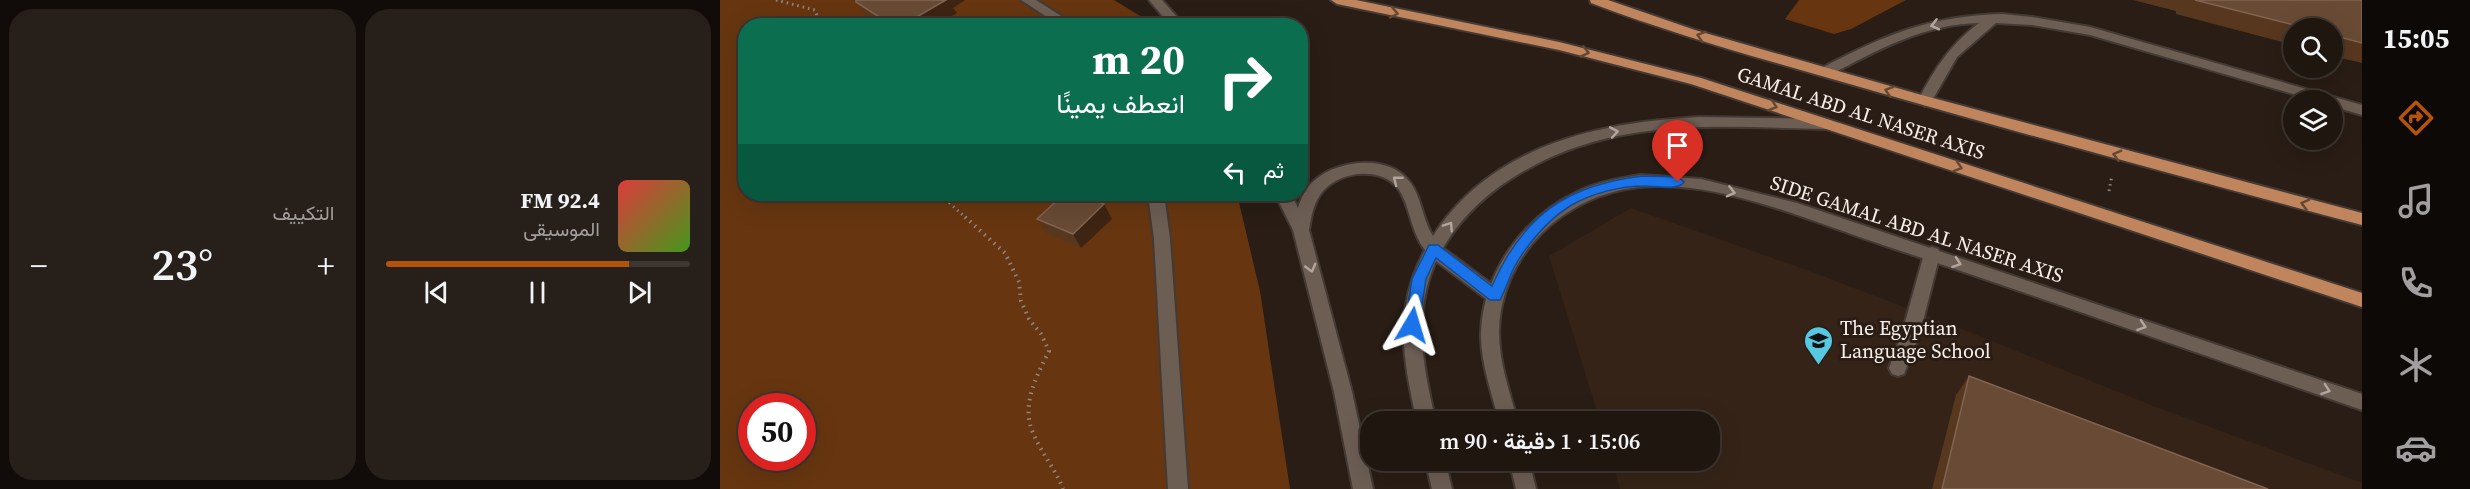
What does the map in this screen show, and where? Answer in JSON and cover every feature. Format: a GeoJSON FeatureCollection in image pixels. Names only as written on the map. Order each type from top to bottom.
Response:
{"type":"FeatureCollection","features":[{"type":"Feature","properties":{"kind":"main road","name":"GAMAL ABD AL NASER AXIS"},"geometry":{"type":"LineString","coordinates":[[1337,0],[1632,63],[1696,81],[2362,300]]}},
{"type":"Feature","properties":{"kind":"main road","name":"GAMAL ABD AL NASER AXIS"},"geometry":{"type":"LineString","coordinates":[[1596,0],[1670,27],[1925,101],[2362,219]]}},
{"type":"Feature","properties":{"kind":"street"},"geometry":{"type":"LineString","coordinates":[[1027,0],[1057,18]]}},
{"type":"Feature","properties":{"kind":"street"},"geometry":{"type":"LineString","coordinates":[[1155,0],[1172,18]]}},
{"type":"Feature","properties":{"kind":"street"},"geometry":{"type":"LineString","coordinates":[[1925,101],[1951,53],[1993,19]]}},
{"type":"Feature","properties":{"kind":"street"},"geometry":{"type":"LineString","coordinates":[[1825,72],[1864,50],[1924,28],[1960,20],[2031,20],[2072,26],[2293,90]]}},
{"type":"Feature","properties":{"kind":"street"},"geometry":{"type":"LineString","coordinates":[[2343,104],[2362,110]]}},
{"type":"Feature","properties":{"kind":"street"},"geometry":{"type":"LineString","coordinates":[[1424,411],[1415,370],[1412,340],[1413,310],[1419,279],[1434,249],[1460,209],[1492,182],[1535,158],[1575,140],[1659,125],[1827,124]]}},
{"type":"Feature","properties":{"kind":"street"},"geometry":{"type":"LineString","coordinates":[[1300,230],[1312,192],[1321,182],[1346,171],[1373,169],[1395,177],[1403,183],[1416,220],[1434,249],[1495,296]]}},
{"type":"Feature","properties":{"kind":"street","name":"SIDE GAMAL ABD AL NASER AXIS"},"geometry":{"type":"LineString","coordinates":[[1506,411],[1493,363],[1490,330],[1495,296],[1509,265],[1546,218],[1566,202],[1589,191],[1614,184],[1642,181],[1678,182],[1753,197],[1932,254],[2362,402]]}},
{"type":"Feature","properties":{"kind":"street"},"geometry":{"type":"LineString","coordinates":[[1157,201],[1162,239],[1179,489]]}},
{"type":"Feature","properties":{"kind":"street"},"geometry":{"type":"LineString","coordinates":[[1286,201],[1300,230],[1343,393],[1363,489]]}},
{"type":"Feature","properties":{"kind":"street"},"geometry":{"type":"LineString","coordinates":[[1898,368],[1911,333],[1932,254]]}},
{"type":"Feature","properties":{"kind":"street"},"geometry":{"type":"LineString","coordinates":[[1438,471],[1442,489]]}},
{"type":"Feature","properties":{"kind":"street"},"geometry":{"type":"LineString","coordinates":[[1522,471],[1526,489]]}},
{"type":"Feature","properties":{"kind":"path"},"geometry":{"type":"LineString","coordinates":[[776,0],[814,10],[818,18]]}},
{"type":"Feature","properties":{"kind":"path"},"geometry":{"type":"LineString","coordinates":[[2106,216],[2115,154]]}},
{"type":"Feature","properties":{"kind":"path"},"geometry":{"type":"LineString","coordinates":[[947,201],[1005,253],[1019,282],[1021,302],[1049,351],[1035,379],[1028,408],[1032,433],[1063,489]]}},
{"type":"Feature","properties":{"kind":"shaded area"},"geometry":{"type":"Polygon","coordinates":[[[720,0],[1114,0],[1144,18],[738,18],[738,201],[1239,201],[1260,291],[1290,489],[720,489],[720,0]]]}},
{"type":"Feature","properties":{"kind":"shaded area"},"geometry":{"type":"Polygon","coordinates":[[[1799,0],[1906,0],[1851,29],[1834,34],[1785,19],[1799,0]]]}},
{"type":"Feature","properties":{"kind":"shaded area","name":"The Egyptian Language School"},"geometry":{"type":"Polygon","coordinates":[[[1631,208],[1804,269],[1957,327],[2151,405],[2362,483],[2362,489],[1620,489],[1615,471],[1720,471],[1720,411],[1597,411],[1549,256],[1631,208]]]}},
{"type":"Feature","properties":{"kind":"building"},"geometry":{"type":"Polygon","coordinates":[[[856,0],[946,0],[915,18],[881,18],[856,0]]]}},
{"type":"Feature","properties":{"kind":"building"},"geometry":{"type":"Polygon","coordinates":[[[2195,0],[2362,0],[2362,43],[2343,38],[2343,18],[2283,18],[2283,22],[2195,0]]]}},
{"type":"Feature","properties":{"kind":"building"},"geometry":{"type":"Polygon","coordinates":[[[1056,201],[1096,201],[1104,204],[1073,234],[1037,219],[1056,201]]]}},
{"type":"Feature","properties":{"kind":"building"},"geometry":{"type":"Polygon","coordinates":[[[1969,376],[2268,489],[1942,489],[1969,376]]]}},
{"type":"Feature","properties":{"kind":"place","name":"The Egyptian Language School"},"geometry":{"type":"Point","coordinates":[1819,366]}},
{"type":"Feature","properties":{"kind":"route"},"geometry":{"type":"LineString","coordinates":[[1412,325],[1419,279],[1434,249],[1495,296],[1519,249],[1546,218],[1566,202],[1589,191],[1614,184],[1642,181],[1678,182]]}}]}
